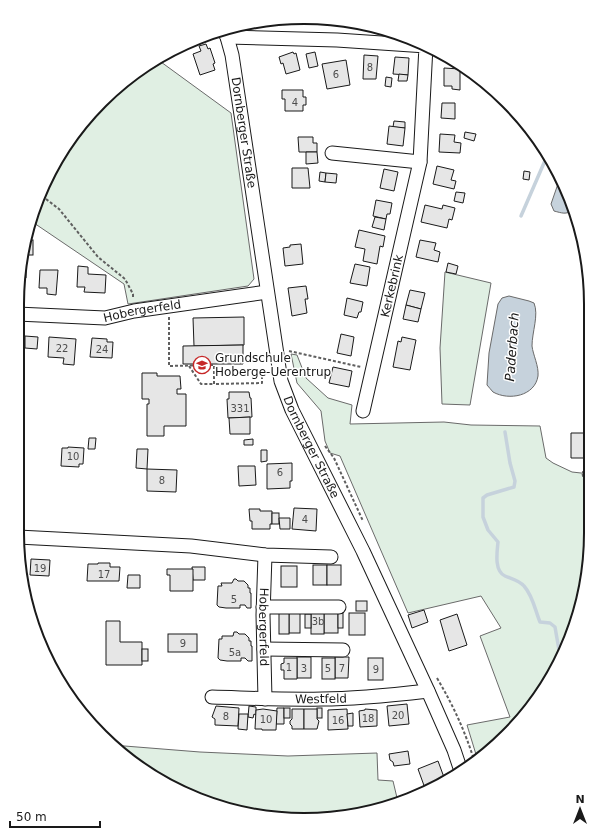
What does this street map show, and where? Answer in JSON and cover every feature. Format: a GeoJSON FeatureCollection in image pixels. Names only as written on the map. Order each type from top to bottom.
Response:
{"type":"FeatureCollection","features":[{"type":"Feature","properties":{"kind":"street","name":"Kerkebrink"},"geometry":{"type":"LineString","coordinates":[[234,34],[411,45]]}},
{"type":"Feature","properties":{"kind":"street","name":"Dornberger Straße"},"geometry":{"type":"LineString","coordinates":[[226,36],[232,55],[279,373],[292,410],[363,551],[428,691],[454,750],[459,766]]}},
{"type":"Feature","properties":{"kind":"street","name":"Kerkebrink"},"geometry":{"type":"LineString","coordinates":[[363,411],[420,162],[427,52]]}},
{"type":"Feature","properties":{"kind":"street"},"geometry":{"type":"LineString","coordinates":[[332,153],[420,162]]}},
{"type":"Feature","properties":{"kind":"street","name":"Hobergerfeld"},"geometry":{"type":"LineString","coordinates":[[24,314],[105,318],[134,311],[267,292]]}},
{"type":"Feature","properties":{"kind":"street"},"geometry":{"type":"LineString","coordinates":[[24,537],[190,546],[264,555],[332,557]]}},
{"type":"Feature","properties":{"kind":"street","name":"Hobergerfeld"},"geometry":{"type":"LineString","coordinates":[[264,555],[263,607],[265,699]]}},
{"type":"Feature","properties":{"kind":"street"},"geometry":{"type":"LineString","coordinates":[[263,607],[339,607]]}},
{"type":"Feature","properties":{"kind":"street"},"geometry":{"type":"LineString","coordinates":[[264,649],[343,650]]}},
{"type":"Feature","properties":{"kind":"street","name":"Westfeld"},"geometry":{"type":"LineString","coordinates":[[212,697],[322,700],[379,697],[428,691]]}},
{"type":"Feature","properties":{"kind":"path"},"geometry":{"type":"LineString","coordinates":[[45,198],[59,209],[98,257],[125,279],[133,294],[134,311]]}},
{"type":"Feature","properties":{"kind":"path"},"geometry":{"type":"LineString","coordinates":[[169,314],[169,366],[214,365],[214,384]]}},
{"type":"Feature","properties":{"kind":"path"},"geometry":{"type":"LineString","coordinates":[[288,351],[373,370]]}},
{"type":"Feature","properties":{"kind":"path"},"geometry":{"type":"LineString","coordinates":[[189,366],[201,384],[262,383],[262,376],[270,371]]}},
{"type":"Feature","properties":{"kind":"path"},"geometry":{"type":"LineString","coordinates":[[324,444],[334,458],[363,521]]}},
{"type":"Feature","properties":{"kind":"path"},"geometry":{"type":"LineString","coordinates":[[437,678],[459,716],[473,756]]}},
{"type":"Feature","properties":{"kind":"green space"},"geometry":{"type":"Polygon","coordinates":[[[162,63],[231,113],[254,279],[248,286],[128,304],[124,284],[36,224],[45,197],[53,180],[71,148],[93,119],[119,93],[148,71],[162,63]]]}},
{"type":"Feature","properties":{"kind":"green space"},"geometry":{"type":"Polygon","coordinates":[[[445,272],[491,283],[470,405],[442,404],[440,348],[445,272]]]}},
{"type":"Feature","properties":{"kind":"green space"},"geometry":{"type":"Polygon","coordinates":[[[291,354],[297,355],[306,378],[328,398],[352,405],[350,424],[444,422],[471,425],[540,426],[546,458],[572,472],[584,473],[584,533],[582,570],[579,588],[563,640],[537,689],[515,718],[489,744],[476,754],[467,725],[510,717],[480,636],[501,628],[481,596],[408,613],[340,456],[330,453],[325,441],[321,411],[297,383],[291,354]]]}},
{"type":"Feature","properties":{"kind":"green space"},"geometry":{"type":"Polygon","coordinates":[[[121,746],[200,752],[288,756],[377,753],[378,780],[393,781],[397,797],[359,808],[341,811],[304,813],[267,811],[249,808],[197,792],[148,766],[121,746]]]}},
{"type":"Feature","properties":{"kind":"water"},"geometry":{"type":"Polygon","coordinates":[[[557,185],[568,213],[554,211],[551,204],[557,185]]]}},
{"type":"Feature","properties":{"kind":"water"},"geometry":{"type":"Polygon","coordinates":[[[509,296],[534,303],[536,313],[532,346],[538,368],[538,376],[536,383],[527,392],[513,396],[499,395],[493,392],[487,385],[489,353],[498,304],[502,298],[509,296]]]}},
{"type":"Feature","properties":{"kind":"building"},"geometry":{"type":"Polygon","coordinates":[[[206,44],[208,49],[210,48],[215,63],[213,64],[215,70],[200,75],[193,54],[201,51],[199,46],[206,44]]]}},
{"type":"Feature","properties":{"kind":"building"},"geometry":{"type":"Polygon","coordinates":[[[293,52],[294,54],[296,53],[300,70],[286,74],[283,63],[281,64],[279,57],[293,52]]]}},
{"type":"Feature","properties":{"kind":"building"},"geometry":{"type":"Polygon","coordinates":[[[315,52],[318,66],[309,68],[306,54],[315,52]]]}},
{"type":"Feature","properties":{"kind":"building"},"geometry":{"type":"Polygon","coordinates":[[[364,55],[378,56],[376,79],[363,79],[364,55]]]}},
{"type":"Feature","properties":{"kind":"building"},"geometry":{"type":"Polygon","coordinates":[[[395,57],[409,58],[408,75],[393,74],[395,57]]]}},
{"type":"Feature","properties":{"kind":"building"},"geometry":{"type":"Polygon","coordinates":[[[346,60],[350,85],[327,89],[322,64],[346,60]]]}},
{"type":"Feature","properties":{"kind":"building"},"geometry":{"type":"Polygon","coordinates":[[[444,68],[456,69],[460,71],[460,90],[452,89],[452,86],[444,86],[444,68]]]}},
{"type":"Feature","properties":{"kind":"building"},"geometry":{"type":"Polygon","coordinates":[[[399,74],[408,75],[407,81],[398,81],[399,74]]]}},
{"type":"Feature","properties":{"kind":"building"},"geometry":{"type":"Polygon","coordinates":[[[386,77],[392,78],[391,87],[385,86],[386,77]]]}},
{"type":"Feature","properties":{"kind":"building"},"geometry":{"type":"Polygon","coordinates":[[[282,90],[303,90],[303,97],[306,97],[306,105],[303,105],[303,111],[285,111],[285,99],[282,99],[282,90]]]}},
{"type":"Feature","properties":{"kind":"building"},"geometry":{"type":"Polygon","coordinates":[[[442,103],[455,103],[455,119],[441,118],[442,103]]]}},
{"type":"Feature","properties":{"kind":"building"},"geometry":{"type":"Polygon","coordinates":[[[394,121],[405,122],[405,128],[393,127],[394,121]]]}},
{"type":"Feature","properties":{"kind":"building"},"geometry":{"type":"Polygon","coordinates":[[[389,126],[405,128],[403,146],[387,144],[389,126]]]}},
{"type":"Feature","properties":{"kind":"building"},"geometry":{"type":"Polygon","coordinates":[[[465,132],[476,134],[474,141],[464,138],[465,132]]]}},
{"type":"Feature","properties":{"kind":"building"},"geometry":{"type":"Polygon","coordinates":[[[440,134],[455,135],[454,142],[461,143],[460,153],[439,152],[440,134]]]}},
{"type":"Feature","properties":{"kind":"building"},"geometry":{"type":"Polygon","coordinates":[[[298,137],[313,137],[313,143],[317,143],[317,152],[299,152],[298,137]]]}},
{"type":"Feature","properties":{"kind":"building"},"geometry":{"type":"Polygon","coordinates":[[[306,152],[317,152],[318,163],[306,164],[306,152]]]}},
{"type":"Feature","properties":{"kind":"building"},"geometry":{"type":"Polygon","coordinates":[[[437,166],[454,170],[451,180],[456,181],[454,189],[433,184],[437,166]]]}},
{"type":"Feature","properties":{"kind":"building"},"geometry":{"type":"Polygon","coordinates":[[[292,168],[308,168],[310,188],[292,188],[292,168]]]}},
{"type":"Feature","properties":{"kind":"building"},"geometry":{"type":"Polygon","coordinates":[[[384,169],[398,172],[394,191],[380,188],[384,169]]]}},
{"type":"Feature","properties":{"kind":"building"},"geometry":{"type":"Polygon","coordinates":[[[524,171],[530,172],[529,180],[523,179],[524,171]]]}},
{"type":"Feature","properties":{"kind":"building"},"geometry":{"type":"Polygon","coordinates":[[[320,172],[326,173],[325,182],[319,181],[320,172]]]}},
{"type":"Feature","properties":{"kind":"building"},"geometry":{"type":"Polygon","coordinates":[[[326,173],[337,174],[336,183],[325,182],[326,173]]]}},
{"type":"Feature","properties":{"kind":"building"},"geometry":{"type":"Polygon","coordinates":[[[456,192],[465,193],[463,203],[454,201],[456,192]]]}},
{"type":"Feature","properties":{"kind":"building"},"geometry":{"type":"Polygon","coordinates":[[[376,200],[392,203],[390,214],[387,214],[386,219],[373,216],[376,200]]]}},
{"type":"Feature","properties":{"kind":"building"},"geometry":{"type":"Polygon","coordinates":[[[425,205],[442,209],[443,205],[455,208],[452,220],[449,219],[447,228],[421,222],[425,205]]]}},
{"type":"Feature","properties":{"kind":"building"},"geometry":{"type":"Polygon","coordinates":[[[375,217],[386,219],[384,230],[372,227],[375,217]]]}},
{"type":"Feature","properties":{"kind":"building"},"geometry":{"type":"Polygon","coordinates":[[[359,230],[385,236],[383,247],[380,246],[377,264],[363,261],[365,249],[355,247],[359,230]]]}},
{"type":"Feature","properties":{"kind":"building"},"geometry":{"type":"Polygon","coordinates":[[[32,240],[33,240],[33,255],[28,255],[32,240]]]}},
{"type":"Feature","properties":{"kind":"building"},"geometry":{"type":"Polygon","coordinates":[[[420,240],[436,243],[434,250],[440,252],[438,262],[416,257],[420,240]]]}},
{"type":"Feature","properties":{"kind":"building"},"geometry":{"type":"Polygon","coordinates":[[[301,244],[303,264],[285,266],[283,248],[290,247],[290,245],[301,244]]]}},
{"type":"Feature","properties":{"kind":"building"},"geometry":{"type":"Polygon","coordinates":[[[448,263],[458,266],[456,274],[446,272],[448,263]]]}},
{"type":"Feature","properties":{"kind":"building"},"geometry":{"type":"Polygon","coordinates":[[[355,264],[370,267],[367,286],[350,283],[355,264]]]}},
{"type":"Feature","properties":{"kind":"building"},"geometry":{"type":"Polygon","coordinates":[[[78,266],[88,267],[88,274],[106,275],[105,293],[84,292],[85,287],[77,287],[78,266]]]}},
{"type":"Feature","properties":{"kind":"building"},"geometry":{"type":"Polygon","coordinates":[[[40,270],[58,270],[56,295],[47,294],[47,288],[39,288],[40,270]]]}},
{"type":"Feature","properties":{"kind":"building"},"geometry":{"type":"Polygon","coordinates":[[[306,286],[308,299],[305,299],[307,313],[292,316],[288,288],[306,286]]]}},
{"type":"Feature","properties":{"kind":"building"},"geometry":{"type":"Polygon","coordinates":[[[410,290],[425,293],[421,309],[406,305],[410,290]]]}},
{"type":"Feature","properties":{"kind":"building"},"geometry":{"type":"Polygon","coordinates":[[[347,298],[363,302],[361,312],[359,312],[357,318],[344,315],[347,298]]]}},
{"type":"Feature","properties":{"kind":"building"},"geometry":{"type":"Polygon","coordinates":[[[406,305],[421,309],[418,322],[403,319],[406,305]]]}},
{"type":"Feature","properties":{"kind":"building"},"geometry":{"type":"Polygon","coordinates":[[[244,317],[244,345],[194,346],[193,318],[244,317]]]}},
{"type":"Feature","properties":{"kind":"building"},"geometry":{"type":"Polygon","coordinates":[[[341,334],[354,337],[351,356],[337,353],[341,334]]]}},
{"type":"Feature","properties":{"kind":"building"},"geometry":{"type":"Polygon","coordinates":[[[25,336],[38,337],[37,349],[25,348],[25,336]]]}},
{"type":"Feature","properties":{"kind":"building"},"geometry":{"type":"Polygon","coordinates":[[[49,337],[76,339],[74,365],[63,364],[64,358],[48,357],[49,337]]]}},
{"type":"Feature","properties":{"kind":"building"},"geometry":{"type":"Polygon","coordinates":[[[402,337],[416,340],[410,370],[393,367],[398,341],[401,342],[402,337]]]}},
{"type":"Feature","properties":{"kind":"building"},"geometry":{"type":"Polygon","coordinates":[[[92,338],[107,339],[107,342],[113,342],[112,358],[90,357],[92,338]]]}},
{"type":"Feature","properties":{"kind":"building"},"geometry":{"type":"Polygon","coordinates":[[[243,345],[243,364],[183,364],[183,346],[243,345]]]}},
{"type":"Feature","properties":{"kind":"building"},"geometry":{"type":"Polygon","coordinates":[[[333,367],[352,371],[349,387],[329,383],[333,367]]]}},
{"type":"Feature","properties":{"kind":"building"},"geometry":{"type":"Polygon","coordinates":[[[142,373],[157,373],[157,376],[180,376],[181,389],[177,389],[177,394],[186,394],[186,426],[164,426],[164,436],[147,436],[147,404],[149,404],[149,399],[142,399],[142,373]]]}},
{"type":"Feature","properties":{"kind":"building"},"geometry":{"type":"Polygon","coordinates":[[[229,392],[249,392],[251,398],[252,417],[228,418],[227,399],[229,399],[229,392]]]}},
{"type":"Feature","properties":{"kind":"building"},"geometry":{"type":"Polygon","coordinates":[[[250,417],[250,434],[230,434],[229,418],[250,417]]]}},
{"type":"Feature","properties":{"kind":"building"},"geometry":{"type":"Polygon","coordinates":[[[571,433],[584,433],[584,458],[571,458],[571,433]]]}},
{"type":"Feature","properties":{"kind":"building"},"geometry":{"type":"Polygon","coordinates":[[[89,438],[96,438],[95,449],[88,449],[89,438]]]}},
{"type":"Feature","properties":{"kind":"building"},"geometry":{"type":"Polygon","coordinates":[[[253,439],[253,445],[244,445],[244,440],[253,439]]]}},
{"type":"Feature","properties":{"kind":"building"},"geometry":{"type":"Polygon","coordinates":[[[62,448],[84,448],[83,464],[79,464],[79,467],[61,466],[62,448]]]}},
{"type":"Feature","properties":{"kind":"building"},"geometry":{"type":"Polygon","coordinates":[[[137,449],[148,449],[147,469],[136,468],[137,449]]]}},
{"type":"Feature","properties":{"kind":"building"},"geometry":{"type":"Polygon","coordinates":[[[261,450],[267,450],[267,461],[261,462],[261,450]]]}},
{"type":"Feature","properties":{"kind":"building"},"geometry":{"type":"Polygon","coordinates":[[[292,463],[292,481],[290,481],[290,488],[267,489],[267,464],[292,463]]]}},
{"type":"Feature","properties":{"kind":"building"},"geometry":{"type":"Polygon","coordinates":[[[238,466],[255,466],[256,485],[239,486],[238,466]]]}},
{"type":"Feature","properties":{"kind":"building"},"geometry":{"type":"Polygon","coordinates":[[[147,469],[177,470],[176,492],[147,491],[147,469]]]}},
{"type":"Feature","properties":{"kind":"building"},"geometry":{"type":"Polygon","coordinates":[[[294,508],[317,509],[316,531],[292,529],[294,508]]]}},
{"type":"Feature","properties":{"kind":"building"},"geometry":{"type":"Polygon","coordinates":[[[249,509],[272,511],[272,524],[270,524],[270,529],[252,529],[249,509]]]}},
{"type":"Feature","properties":{"kind":"building"},"geometry":{"type":"Polygon","coordinates":[[[272,513],[279,513],[279,524],[272,524],[272,513]]]}},
{"type":"Feature","properties":{"kind":"building"},"geometry":{"type":"Polygon","coordinates":[[[279,518],[290,518],[290,529],[280,529],[279,518]]]}},
{"type":"Feature","properties":{"kind":"building"},"geometry":{"type":"Polygon","coordinates":[[[31,559],[50,560],[49,576],[30,575],[31,559]]]}},
{"type":"Feature","properties":{"kind":"building"},"geometry":{"type":"Polygon","coordinates":[[[110,563],[110,567],[120,567],[119,581],[87,581],[88,564],[110,563]]]}},
{"type":"Feature","properties":{"kind":"building"},"geometry":{"type":"Polygon","coordinates":[[[313,565],[327,565],[327,585],[313,585],[313,565]]]}},
{"type":"Feature","properties":{"kind":"building"},"geometry":{"type":"Polygon","coordinates":[[[327,565],[341,565],[341,585],[327,585],[327,565]]]}},
{"type":"Feature","properties":{"kind":"building"},"geometry":{"type":"Polygon","coordinates":[[[281,566],[297,566],[297,587],[281,587],[281,566]]]}},
{"type":"Feature","properties":{"kind":"building"},"geometry":{"type":"Polygon","coordinates":[[[192,567],[205,567],[205,580],[193,580],[192,567]]]}},
{"type":"Feature","properties":{"kind":"building"},"geometry":{"type":"Polygon","coordinates":[[[167,569],[193,569],[193,591],[170,591],[170,575],[167,575],[167,569]]]}},
{"type":"Feature","properties":{"kind":"building"},"geometry":{"type":"Polygon","coordinates":[[[128,575],[140,575],[140,588],[127,588],[128,575]]]}},
{"type":"Feature","properties":{"kind":"building"},"geometry":{"type":"Polygon","coordinates":[[[234,579],[244,581],[248,585],[248,588],[250,588],[251,608],[247,608],[245,605],[240,605],[240,608],[226,608],[219,607],[217,605],[218,586],[222,586],[221,583],[232,583],[234,579]]]}},
{"type":"Feature","properties":{"kind":"building"},"geometry":{"type":"Polygon","coordinates":[[[356,601],[367,601],[367,611],[356,611],[356,601]]]}},
{"type":"Feature","properties":{"kind":"building"},"geometry":{"type":"Polygon","coordinates":[[[424,610],[428,622],[412,628],[408,615],[424,610]]]}},
{"type":"Feature","properties":{"kind":"building"},"geometry":{"type":"Polygon","coordinates":[[[289,611],[300,611],[300,633],[289,633],[289,611]]]}},
{"type":"Feature","properties":{"kind":"building"},"geometry":{"type":"Polygon","coordinates":[[[324,612],[338,612],[338,633],[324,633],[324,612]]]}},
{"type":"Feature","properties":{"kind":"building"},"geometry":{"type":"Polygon","coordinates":[[[279,613],[289,613],[289,634],[279,634],[279,613]]]}},
{"type":"Feature","properties":{"kind":"building"},"geometry":{"type":"Polygon","coordinates":[[[311,613],[324,613],[324,634],[311,634],[311,613]]]}},
{"type":"Feature","properties":{"kind":"building"},"geometry":{"type":"Polygon","coordinates":[[[338,613],[343,613],[343,628],[338,628],[338,613]]]}},
{"type":"Feature","properties":{"kind":"building"},"geometry":{"type":"Polygon","coordinates":[[[349,613],[365,613],[365,635],[349,635],[349,613]]]}},
{"type":"Feature","properties":{"kind":"building"},"geometry":{"type":"Polygon","coordinates":[[[305,614],[311,614],[311,628],[305,628],[305,614]]]}},
{"type":"Feature","properties":{"kind":"building"},"geometry":{"type":"Polygon","coordinates":[[[457,614],[467,645],[449,651],[440,620],[457,614]]]}},
{"type":"Feature","properties":{"kind":"building"},"geometry":{"type":"Polygon","coordinates":[[[106,621],[120,621],[120,642],[142,642],[142,665],[106,665],[106,621]]]}},
{"type":"Feature","properties":{"kind":"building"},"geometry":{"type":"Polygon","coordinates":[[[234,632],[245,634],[249,638],[249,641],[251,641],[252,661],[248,661],[245,658],[241,658],[241,661],[227,661],[220,660],[218,658],[219,639],[222,639],[222,636],[233,636],[234,632]]]}},
{"type":"Feature","properties":{"kind":"building"},"geometry":{"type":"Polygon","coordinates":[[[168,634],[197,634],[197,652],[168,652],[168,634]]]}},
{"type":"Feature","properties":{"kind":"building"},"geometry":{"type":"Polygon","coordinates":[[[142,649],[148,649],[148,661],[142,661],[142,649]]]}},
{"type":"Feature","properties":{"kind":"building"},"geometry":{"type":"Polygon","coordinates":[[[297,657],[311,657],[311,678],[297,678],[297,657]]]}},
{"type":"Feature","properties":{"kind":"building"},"geometry":{"type":"Polygon","coordinates":[[[335,657],[349,657],[348,678],[335,678],[335,657]]]}},
{"type":"Feature","properties":{"kind":"building"},"geometry":{"type":"Polygon","coordinates":[[[284,658],[297,658],[297,679],[284,679],[284,670],[281,670],[281,664],[284,663],[284,658]]]}},
{"type":"Feature","properties":{"kind":"building"},"geometry":{"type":"Polygon","coordinates":[[[322,658],[335,658],[335,679],[322,679],[322,658]]]}},
{"type":"Feature","properties":{"kind":"building"},"geometry":{"type":"Polygon","coordinates":[[[368,658],[383,658],[383,680],[368,680],[368,658]]]}},
{"type":"Feature","properties":{"kind":"building"},"geometry":{"type":"Polygon","coordinates":[[[407,704],[409,724],[389,726],[387,706],[407,704]]]}},
{"type":"Feature","properties":{"kind":"building"},"geometry":{"type":"Polygon","coordinates":[[[216,706],[239,708],[238,726],[215,725],[215,719],[212,717],[216,706]]]}},
{"type":"Feature","properties":{"kind":"building"},"geometry":{"type":"Polygon","coordinates":[[[249,706],[256,707],[256,715],[254,714],[253,718],[248,717],[249,706]]]}},
{"type":"Feature","properties":{"kind":"building"},"geometry":{"type":"Polygon","coordinates":[[[277,708],[284,708],[284,724],[276,724],[277,708]]]}},
{"type":"Feature","properties":{"kind":"building"},"geometry":{"type":"Polygon","coordinates":[[[284,708],[290,708],[290,718],[284,718],[284,708]]]}},
{"type":"Feature","properties":{"kind":"building"},"geometry":{"type":"Polygon","coordinates":[[[317,708],[322,708],[322,718],[317,718],[317,708]]]}},
{"type":"Feature","properties":{"kind":"building"},"geometry":{"type":"Polygon","coordinates":[[[263,709],[277,711],[276,730],[255,729],[256,710],[263,709]]]}},
{"type":"Feature","properties":{"kind":"building"},"geometry":{"type":"Polygon","coordinates":[[[292,709],[304,709],[304,729],[292,729],[290,721],[292,719],[292,709]]]}},
{"type":"Feature","properties":{"kind":"building"},"geometry":{"type":"Polygon","coordinates":[[[304,709],[317,709],[317,719],[319,721],[317,729],[304,729],[304,709]]]}},
{"type":"Feature","properties":{"kind":"building"},"geometry":{"type":"Polygon","coordinates":[[[347,709],[348,729],[328,730],[328,710],[347,709]]]}},
{"type":"Feature","properties":{"kind":"building"},"geometry":{"type":"Polygon","coordinates":[[[365,709],[377,710],[377,726],[360,727],[359,711],[365,709]]]}},
{"type":"Feature","properties":{"kind":"building"},"geometry":{"type":"Polygon","coordinates":[[[353,713],[353,726],[348,726],[347,714],[353,713]]]}},
{"type":"Feature","properties":{"kind":"building"},"geometry":{"type":"Polygon","coordinates":[[[239,714],[248,714],[247,730],[238,729],[239,714]]]}},
{"type":"Feature","properties":{"kind":"building"},"geometry":{"type":"Polygon","coordinates":[[[408,751],[410,764],[394,766],[393,762],[390,760],[389,754],[408,751]]]}},
{"type":"Feature","properties":{"kind":"building"},"geometry":{"type":"Polygon","coordinates":[[[438,761],[443,775],[424,786],[418,769],[438,761]]]}},
{"type":"Feature","properties":{"kind":"waterway","name":"Paderbach"},"geometry":{"type":"LineString","coordinates":[[521,216],[545,162]]}},
{"type":"Feature","properties":{"kind":"waterway","name":"Paderbach"},"geometry":{"type":"LineString","coordinates":[[505,432],[510,463],[515,481],[514,487],[487,495],[483,498],[483,517],[488,530],[498,542],[497,561],[499,570],[505,576],[520,582],[524,586],[532,599],[540,622],[550,623],[555,627],[559,649]]}},
{"type":"Feature","properties":{"kind":"place","name":"Grundschule Hoberge-Uerentrup"},"geometry":{"type":"Point","coordinates":[202,365]}}]}
